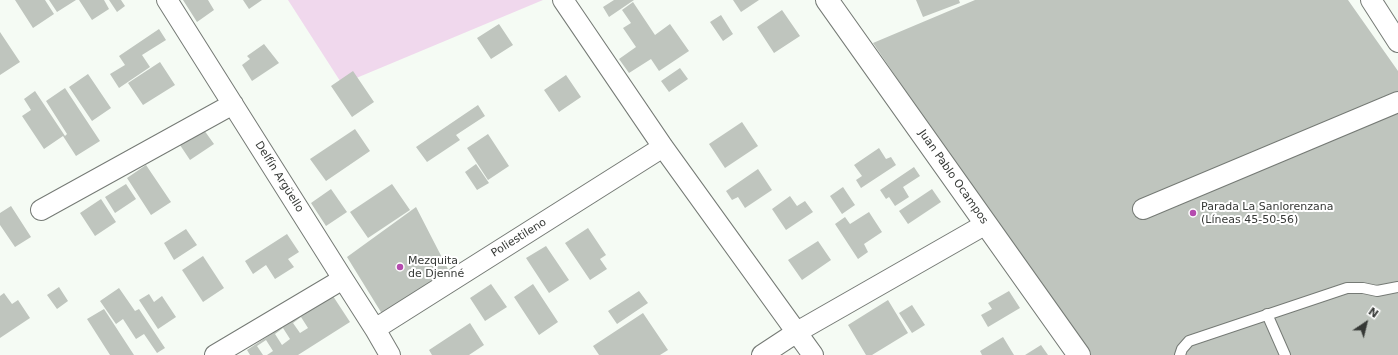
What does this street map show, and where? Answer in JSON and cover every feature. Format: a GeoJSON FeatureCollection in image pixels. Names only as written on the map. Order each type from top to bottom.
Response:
{"type":"FeatureCollection","features":[{"type":"Feature","properties":{"kind":"street","name":"Delfín Argüello"},"geometry":{"type":"LineString","coordinates":[[167,0],[376,329],[390,355]]}},
{"type":"Feature","properties":{"kind":"street"},"geometry":{"type":"LineString","coordinates":[[563,0],[663,147],[813,355]]}},
{"type":"Feature","properties":{"kind":"street","name":"Juan Pablo Ocampos"},"geometry":{"type":"LineString","coordinates":[[827,0],[1079,355]]}},
{"type":"Feature","properties":{"kind":"street"},"geometry":{"type":"LineString","coordinates":[[1371,0],[1398,42]]}},
{"type":"Feature","properties":{"kind":"street"},"geometry":{"type":"LineString","coordinates":[[1143,209],[1398,102]]}},
{"type":"Feature","properties":{"kind":"street"},"geometry":{"type":"LineString","coordinates":[[41,210],[233,104]]}},
{"type":"Feature","properties":{"kind":"street","name":"Poliestileno"},"geometry":{"type":"LineString","coordinates":[[376,329],[663,147]]}},
{"type":"Feature","properties":{"kind":"street"},"geometry":{"type":"LineString","coordinates":[[762,355],[797,332],[986,224]]}},
{"type":"Feature","properties":{"kind":"street"},"geometry":{"type":"LineString","coordinates":[[215,355],[343,279]]}},
{"type":"Feature","properties":{"kind":"lane"},"geometry":{"type":"LineString","coordinates":[[1180,355],[1189,341],[1347,288],[1363,288],[1378,291],[1398,287]]}},
{"type":"Feature","properties":{"kind":"lane"},"geometry":{"type":"LineString","coordinates":[[1267,314],[1285,355]]}},
{"type":"Feature","properties":{"kind":"shaded area"},"geometry":{"type":"Polygon","coordinates":[[[288,0],[543,0],[342,84],[288,0]]]}},
{"type":"Feature","properties":{"kind":"building"},"geometry":{"type":"Polygon","coordinates":[[[15,0],[45,0],[54,14],[33,28],[15,0]]]}},
{"type":"Feature","properties":{"kind":"building"},"geometry":{"type":"Polygon","coordinates":[[[49,0],[76,0],[57,12],[49,0]]]}},
{"type":"Feature","properties":{"kind":"building"},"geometry":{"type":"Polygon","coordinates":[[[79,0],[104,0],[109,9],[92,20],[79,0]]]}},
{"type":"Feature","properties":{"kind":"building"},"geometry":{"type":"Polygon","coordinates":[[[109,0],[121,0],[125,6],[117,12],[109,0]]]}},
{"type":"Feature","properties":{"kind":"building"},"geometry":{"type":"Polygon","coordinates":[[[183,0],[208,0],[214,10],[197,22],[183,0]]]}},
{"type":"Feature","properties":{"kind":"building"},"geometry":{"type":"Polygon","coordinates":[[[243,0],[262,0],[249,9],[243,0]]]}},
{"type":"Feature","properties":{"kind":"building"},"geometry":{"type":"Polygon","coordinates":[[[614,0],[634,0],[609,17],[603,7],[614,0]]]}},
{"type":"Feature","properties":{"kind":"building"},"geometry":{"type":"Polygon","coordinates":[[[733,0],[759,0],[741,12],[733,0]]]}},
{"type":"Feature","properties":{"kind":"building"},"geometry":{"type":"Polygon","coordinates":[[[916,0],[959,0],[960,3],[923,17],[916,0]]]}},
{"type":"Feature","properties":{"kind":"building","name":"Parada La Sanlorenzana (Líneas 45-50-56)"},"geometry":{"type":"Polygon","coordinates":[[[975,0],[1348,0],[1398,71],[1398,355],[1085,355],[873,43],[975,0]]]}},
{"type":"Feature","properties":{"kind":"building"},"geometry":{"type":"Polygon","coordinates":[[[633,2],[655,35],[670,24],[689,51],[659,71],[651,59],[629,73],[619,59],[636,47],[623,28],[631,23],[622,10],[633,2]]]}},
{"type":"Feature","properties":{"kind":"building"},"geometry":{"type":"Polygon","coordinates":[[[782,10],[800,36],[774,53],[757,27],[782,10]]]}},
{"type":"Feature","properties":{"kind":"building"},"geometry":{"type":"Polygon","coordinates":[[[721,15],[733,34],[723,41],[710,22],[721,15]]]}},
{"type":"Feature","properties":{"kind":"building"},"geometry":{"type":"Polygon","coordinates":[[[499,24],[513,45],[491,59],[477,38],[499,24]]]}},
{"type":"Feature","properties":{"kind":"building"},"geometry":{"type":"Polygon","coordinates":[[[159,29],[166,40],[142,55],[150,67],[119,88],[110,74],[125,65],[119,56],[159,29]]]}},
{"type":"Feature","properties":{"kind":"building"},"geometry":{"type":"Polygon","coordinates":[[[0,32],[20,62],[0,75],[0,32]]]}},
{"type":"Feature","properties":{"kind":"building"},"geometry":{"type":"Polygon","coordinates":[[[264,44],[279,63],[252,81],[242,65],[250,59],[247,56],[264,44]]]}},
{"type":"Feature","properties":{"kind":"building"},"geometry":{"type":"Polygon","coordinates":[[[160,62],[175,85],[143,105],[128,83],[160,62]]]}},
{"type":"Feature","properties":{"kind":"building"},"geometry":{"type":"Polygon","coordinates":[[[680,68],[688,79],[669,92],[661,81],[680,68]]]}},
{"type":"Feature","properties":{"kind":"building"},"geometry":{"type":"Polygon","coordinates":[[[353,71],[374,102],[352,117],[331,86],[353,71]]]}},
{"type":"Feature","properties":{"kind":"building"},"geometry":{"type":"Polygon","coordinates":[[[88,74],[111,108],[92,121],[69,87],[88,74]]]}},
{"type":"Feature","properties":{"kind":"building"},"geometry":{"type":"Polygon","coordinates":[[[566,75],[581,97],[559,112],[544,90],[566,75]]]}},
{"type":"Feature","properties":{"kind":"building"},"geometry":{"type":"Polygon","coordinates":[[[65,88],[100,141],[76,156],[63,136],[44,149],[22,116],[31,110],[24,99],[35,91],[65,136],[67,134],[46,101],[65,88]]]}},
{"type":"Feature","properties":{"kind":"building"},"geometry":{"type":"Polygon","coordinates":[[[478,105],[485,116],[456,135],[460,140],[427,162],[416,147],[478,105]]]}},
{"type":"Feature","properties":{"kind":"building"},"geometry":{"type":"Polygon","coordinates":[[[742,122],[758,146],[725,168],[709,144],[742,122]]]}},
{"type":"Feature","properties":{"kind":"building"},"geometry":{"type":"Polygon","coordinates":[[[199,123],[214,144],[190,160],[176,139],[199,123]]]}},
{"type":"Feature","properties":{"kind":"building"},"geometry":{"type":"Polygon","coordinates":[[[355,129],[370,151],[326,181],[310,159],[355,129]]]}},
{"type":"Feature","properties":{"kind":"building"},"geometry":{"type":"Polygon","coordinates":[[[488,134],[509,166],[488,180],[467,148],[488,134]]]}},
{"type":"Feature","properties":{"kind":"building"},"geometry":{"type":"Polygon","coordinates":[[[879,148],[886,159],[891,157],[896,165],[861,188],[856,180],[862,176],[854,165],[879,148]]]}},
{"type":"Feature","properties":{"kind":"building"},"geometry":{"type":"Polygon","coordinates":[[[476,164],[489,183],[477,190],[465,172],[476,164]]]}},
{"type":"Feature","properties":{"kind":"building"},"geometry":{"type":"Polygon","coordinates":[[[146,165],[171,202],[151,215],[127,178],[146,165]]]}},
{"type":"Feature","properties":{"kind":"building"},"geometry":{"type":"Polygon","coordinates":[[[914,167],[920,176],[903,187],[909,197],[895,206],[889,197],[886,199],[880,190],[914,167]]]}},
{"type":"Feature","properties":{"kind":"building"},"geometry":{"type":"Polygon","coordinates":[[[758,169],[772,190],[745,208],[738,197],[732,200],[726,191],[758,169]]]}},
{"type":"Feature","properties":{"kind":"building"},"geometry":{"type":"Polygon","coordinates":[[[126,184],[136,199],[115,213],[105,197],[126,184]]]}},
{"type":"Feature","properties":{"kind":"building"},"geometry":{"type":"Polygon","coordinates":[[[392,184],[410,210],[368,238],[350,212],[392,184]]]}},
{"type":"Feature","properties":{"kind":"building"},"geometry":{"type":"Polygon","coordinates":[[[843,187],[855,205],[842,214],[830,196],[843,187]]]}},
{"type":"Feature","properties":{"kind":"building"},"geometry":{"type":"Polygon","coordinates":[[[331,189],[347,212],[326,226],[311,203],[331,189]]]}},
{"type":"Feature","properties":{"kind":"building"},"geometry":{"type":"Polygon","coordinates":[[[932,189],[941,202],[908,224],[899,211],[932,189]]]}},
{"type":"Feature","properties":{"kind":"building"},"geometry":{"type":"Polygon","coordinates":[[[790,196],[797,206],[805,201],[813,212],[786,230],[772,209],[790,196]]]}},
{"type":"Feature","properties":{"kind":"building"},"geometry":{"type":"Polygon","coordinates":[[[101,199],[116,222],[95,236],[80,213],[101,199]]]}},
{"type":"Feature","properties":{"kind":"building"},"geometry":{"type":"Polygon","coordinates":[[[11,206],[31,237],[15,247],[0,225],[0,213],[11,206]]]}},
{"type":"Feature","properties":{"kind":"building","name":"Mezquita de Djenné"},"geometry":{"type":"Polygon","coordinates":[[[416,207],[452,277],[384,317],[347,257],[416,207]]]}},
{"type":"Feature","properties":{"kind":"building"},"geometry":{"type":"Polygon","coordinates":[[[869,212],[882,232],[864,244],[868,252],[858,259],[835,224],[845,217],[850,224],[869,212]]]}},
{"type":"Feature","properties":{"kind":"building"},"geometry":{"type":"Polygon","coordinates":[[[588,228],[606,255],[600,259],[607,269],[590,280],[565,243],[588,228]]]}},
{"type":"Feature","properties":{"kind":"building"},"geometry":{"type":"Polygon","coordinates":[[[186,229],[197,245],[174,260],[164,243],[186,229]]]}},
{"type":"Feature","properties":{"kind":"building"},"geometry":{"type":"Polygon","coordinates":[[[287,234],[299,252],[288,259],[294,267],[275,279],[266,265],[253,274],[245,261],[287,234]]]}},
{"type":"Feature","properties":{"kind":"building"},"geometry":{"type":"Polygon","coordinates":[[[818,241],[831,260],[802,280],[788,260],[818,241]]]}},
{"type":"Feature","properties":{"kind":"building"},"geometry":{"type":"Polygon","coordinates":[[[546,246],[569,280],[549,293],[526,258],[546,246]]]}},
{"type":"Feature","properties":{"kind":"building"},"geometry":{"type":"Polygon","coordinates":[[[203,256],[224,288],[203,302],[182,270],[203,256]]]}},
{"type":"Feature","properties":{"kind":"building"},"geometry":{"type":"Polygon","coordinates":[[[491,284],[507,307],[485,321],[470,298],[491,284]]]}},
{"type":"Feature","properties":{"kind":"building"},"geometry":{"type":"Polygon","coordinates":[[[533,284],[558,322],[539,335],[514,297],[533,284]]]}},
{"type":"Feature","properties":{"kind":"building"},"geometry":{"type":"Polygon","coordinates":[[[59,287],[68,301],[57,309],[47,295],[59,287]]]}},
{"type":"Feature","properties":{"kind":"building"},"geometry":{"type":"Polygon","coordinates":[[[119,288],[135,311],[139,309],[165,348],[157,353],[144,334],[136,339],[123,319],[116,324],[100,301],[119,288]]]}},
{"type":"Feature","properties":{"kind":"building"},"geometry":{"type":"Polygon","coordinates":[[[329,290],[350,322],[298,355],[267,355],[273,351],[266,340],[257,346],[263,355],[250,355],[247,350],[315,305],[329,290]],[[301,317],[293,323],[300,333],[308,328],[301,317]],[[283,328],[275,334],[282,345],[290,339],[283,328]]]}},
{"type":"Feature","properties":{"kind":"building"},"geometry":{"type":"Polygon","coordinates":[[[639,291],[648,303],[617,324],[608,311],[639,291]]]}},
{"type":"Feature","properties":{"kind":"building"},"geometry":{"type":"Polygon","coordinates":[[[1009,291],[1020,308],[988,327],[981,315],[992,309],[988,303],[1009,291]]]}},
{"type":"Feature","properties":{"kind":"building"},"geometry":{"type":"Polygon","coordinates":[[[4,293],[12,304],[18,300],[30,318],[0,338],[0,296],[4,293]]]}},
{"type":"Feature","properties":{"kind":"building"},"geometry":{"type":"Polygon","coordinates":[[[149,294],[154,302],[162,296],[176,317],[158,329],[139,300],[149,294]]]}},
{"type":"Feature","properties":{"kind":"building"},"geometry":{"type":"Polygon","coordinates":[[[888,300],[908,333],[872,355],[866,355],[848,325],[888,300]]]}},
{"type":"Feature","properties":{"kind":"building"},"geometry":{"type":"Polygon","coordinates":[[[912,305],[925,325],[912,333],[899,313],[912,305]]]}},
{"type":"Feature","properties":{"kind":"building"},"geometry":{"type":"Polygon","coordinates":[[[104,309],[134,355],[110,355],[87,319],[104,309]]]}},
{"type":"Feature","properties":{"kind":"building"},"geometry":{"type":"Polygon","coordinates":[[[643,313],[668,350],[660,355],[599,355],[593,346],[643,313]]]}},
{"type":"Feature","properties":{"kind":"building"},"geometry":{"type":"Polygon","coordinates":[[[470,323],[484,345],[469,355],[432,355],[429,350],[470,323]]]}},
{"type":"Feature","properties":{"kind":"building"},"geometry":{"type":"Polygon","coordinates":[[[1003,337],[1014,355],[982,355],[980,351],[1003,337]]]}},
{"type":"Feature","properties":{"kind":"building"},"geometry":{"type":"Polygon","coordinates":[[[1041,345],[1048,355],[1025,355],[1041,345]]]}},
{"type":"Feature","properties":{"kind":"place","name":"Parada La Sanlorenzana (Líneas 45-50-56)"},"geometry":{"type":"Point","coordinates":[1193,213]}},
{"type":"Feature","properties":{"kind":"place","name":"Mezquita de Djenné"},"geometry":{"type":"Point","coordinates":[400,267]}}]}
